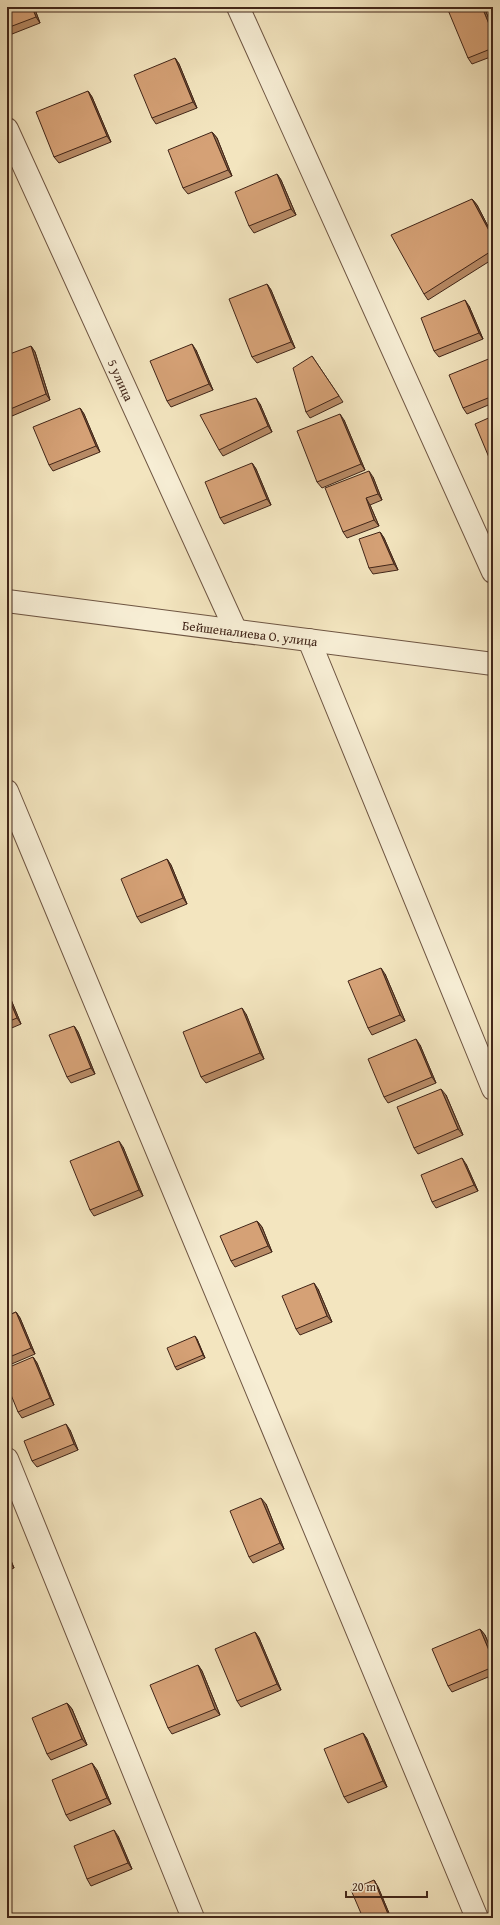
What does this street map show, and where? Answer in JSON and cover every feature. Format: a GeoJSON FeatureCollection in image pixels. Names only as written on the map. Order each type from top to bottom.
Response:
{"type":"FeatureCollection","features":[{"type":"Feature","properties":{"kind":"street"},"geometry":{"type":"LineString","coordinates":[[238,7],[493,572]]}},
{"type":"Feature","properties":{"kind":"street","name":"5 улица"},"geometry":{"type":"LineString","coordinates":[[7,129],[236,631]]}},
{"type":"Feature","properties":{"kind":"street","name":"Бейшеналиева О. улица"},"geometry":{"type":"LineString","coordinates":[[7,601],[493,664]]}},
{"type":"Feature","properties":{"kind":"street"},"geometry":{"type":"LineString","coordinates":[[309,640],[493,1089]]}},
{"type":"Feature","properties":{"kind":"street"},"geometry":{"type":"LineString","coordinates":[[8,795],[476,1918]]}},
{"type":"Feature","properties":{"kind":"street"},"geometry":{"type":"LineString","coordinates":[[7,1459],[193,1918]]}},
{"type":"Feature","properties":{"kind":"building"},"geometry":{"type":"Polygon","coordinates":[[[7,7],[32,7],[36,17],[7,28],[7,7]]]}},
{"type":"Feature","properties":{"kind":"building"},"geometry":{"type":"Polygon","coordinates":[[[455,7],[482,7],[493,34],[493,48],[468,58],[448,10],[455,7]]]}},
{"type":"Feature","properties":{"kind":"building"},"geometry":{"type":"Polygon","coordinates":[[[175,58],[193,102],[152,118],[134,75],[175,58]]]}},
{"type":"Feature","properties":{"kind":"building"},"geometry":{"type":"Polygon","coordinates":[[[88,91],[107,136],[54,157],[36,112],[88,91]]]}},
{"type":"Feature","properties":{"kind":"building"},"geometry":{"type":"Polygon","coordinates":[[[212,132],[228,170],[183,188],[168,150],[212,132]]]}},
{"type":"Feature","properties":{"kind":"building"},"geometry":{"type":"Polygon","coordinates":[[[277,174],[291,209],[249,226],[235,192],[277,174]]]}},
{"type":"Feature","properties":{"kind":"building"},"geometry":{"type":"Polygon","coordinates":[[[472,199],[493,238],[493,250],[424,294],[391,235],[472,199]]]}},
{"type":"Feature","properties":{"kind":"building"},"geometry":{"type":"Polygon","coordinates":[[[267,284],[291,342],[252,357],[229,299],[267,284]]]}},
{"type":"Feature","properties":{"kind":"building"},"geometry":{"type":"Polygon","coordinates":[[[465,300],[479,333],[434,351],[421,318],[465,300]]]}},
{"type":"Feature","properties":{"kind":"building"},"geometry":{"type":"Polygon","coordinates":[[[192,344],[209,384],[167,401],[150,361],[192,344]]]}},
{"type":"Feature","properties":{"kind":"building"},"geometry":{"type":"Polygon","coordinates":[[[31,346],[46,394],[8,410],[7,355],[31,346]]]}},
{"type":"Feature","properties":{"kind":"building"},"geometry":{"type":"Polygon","coordinates":[[[312,356],[339,396],[306,412],[293,368],[312,356]]]}},
{"type":"Feature","properties":{"kind":"building"},"geometry":{"type":"Polygon","coordinates":[[[491,358],[493,363],[493,396],[463,408],[449,375],[491,358]]]}},
{"type":"Feature","properties":{"kind":"building"},"geometry":{"type":"Polygon","coordinates":[[[256,398],[268,426],[219,450],[200,415],[256,398]]]}},
{"type":"Feature","properties":{"kind":"building"},"geometry":{"type":"Polygon","coordinates":[[[80,408],[96,446],[49,465],[33,427],[80,408]]]}},
{"type":"Feature","properties":{"kind":"building"},"geometry":{"type":"Polygon","coordinates":[[[340,414],[361,464],[317,482],[297,431],[340,414]]]}},
{"type":"Feature","properties":{"kind":"building"},"geometry":{"type":"Polygon","coordinates":[[[493,416],[493,467],[475,424],[493,416]]]}},
{"type":"Feature","properties":{"kind":"building"},"geometry":{"type":"Polygon","coordinates":[[[252,463],[267,499],[220,518],[205,482],[252,463]]]}},
{"type":"Feature","properties":{"kind":"building"},"geometry":{"type":"Polygon","coordinates":[[[369,471],[378,494],[366,498],[374,520],[343,532],[325,488],[369,471]]]}},
{"type":"Feature","properties":{"kind":"building"},"geometry":{"type":"Polygon","coordinates":[[[380,532],[394,564],[369,568],[359,539],[380,532]]]}},
{"type":"Feature","properties":{"kind":"building"},"geometry":{"type":"Polygon","coordinates":[[[167,859],[183,898],[137,917],[121,879],[167,859]]]}},
{"type":"Feature","properties":{"kind":"building"},"geometry":{"type":"Polygon","coordinates":[[[381,968],[400,1015],[368,1028],[348,981],[381,968]]]}},
{"type":"Feature","properties":{"kind":"building"},"geometry":{"type":"Polygon","coordinates":[[[7,994],[17,1018],[7,1022],[7,994]]]}},
{"type":"Feature","properties":{"kind":"building"},"geometry":{"type":"Polygon","coordinates":[[[242,1008],[260,1053],[201,1077],[183,1032],[242,1008]]]}},
{"type":"Feature","properties":{"kind":"building"},"geometry":{"type":"Polygon","coordinates":[[[74,1026],[91,1068],[67,1077],[49,1035],[74,1026]]]}},
{"type":"Feature","properties":{"kind":"building"},"geometry":{"type":"Polygon","coordinates":[[[416,1039],[432,1077],[384,1097],[368,1059],[416,1039]]]}},
{"type":"Feature","properties":{"kind":"building"},"geometry":{"type":"Polygon","coordinates":[[[441,1089],[458,1129],[414,1148],[397,1107],[441,1089]]]}},
{"type":"Feature","properties":{"kind":"building"},"geometry":{"type":"Polygon","coordinates":[[[119,1141],[139,1190],[90,1210],[70,1161],[119,1141]]]}},
{"type":"Feature","properties":{"kind":"building"},"geometry":{"type":"Polygon","coordinates":[[[462,1158],[474,1185],[432,1202],[421,1175],[462,1158]]]}},
{"type":"Feature","properties":{"kind":"building"},"geometry":{"type":"Polygon","coordinates":[[[257,1221],[268,1246],[231,1261],[220,1236],[257,1221]]]}},
{"type":"Feature","properties":{"kind":"building"},"geometry":{"type":"Polygon","coordinates":[[[314,1283],[327,1316],[296,1329],[282,1296],[314,1283]]]}},
{"type":"Feature","properties":{"kind":"building"},"geometry":{"type":"Polygon","coordinates":[[[16,1312],[31,1348],[7,1358],[7,1316],[16,1312]]]}},
{"type":"Feature","properties":{"kind":"building"},"geometry":{"type":"Polygon","coordinates":[[[493,1329],[493,1340],[489,1330],[493,1329]]]}},
{"type":"Feature","properties":{"kind":"building"},"geometry":{"type":"Polygon","coordinates":[[[195,1336],[203,1355],[175,1367],[167,1348],[195,1336]]]}},
{"type":"Feature","properties":{"kind":"building"},"geometry":{"type":"Polygon","coordinates":[[[33,1357],[50,1398],[18,1412],[7,1385],[7,1368],[33,1357]]]}},
{"type":"Feature","properties":{"kind":"building"},"geometry":{"type":"Polygon","coordinates":[[[66,1424],[74,1444],[32,1461],[24,1441],[66,1424]]]}},
{"type":"Feature","properties":{"kind":"building"},"geometry":{"type":"Polygon","coordinates":[[[261,1498],[280,1543],[249,1557],[230,1511],[261,1498]]]}},
{"type":"Feature","properties":{"kind":"building"},"geometry":{"type":"Polygon","coordinates":[[[7,1555],[10,1562],[7,1563],[7,1555]]]}},
{"type":"Feature","properties":{"kind":"building"},"geometry":{"type":"Polygon","coordinates":[[[480,1629],[493,1660],[493,1667],[448,1686],[432,1649],[480,1629]]]}},
{"type":"Feature","properties":{"kind":"building"},"geometry":{"type":"Polygon","coordinates":[[[255,1632],[277,1684],[237,1701],[215,1649],[255,1632]]]}},
{"type":"Feature","properties":{"kind":"building"},"geometry":{"type":"Polygon","coordinates":[[[198,1665],[215,1709],[168,1728],[150,1685],[198,1665]]]}},
{"type":"Feature","properties":{"kind":"building"},"geometry":{"type":"Polygon","coordinates":[[[67,1703],[82,1739],[47,1754],[32,1718],[67,1703]]]}},
{"type":"Feature","properties":{"kind":"building"},"geometry":{"type":"Polygon","coordinates":[[[363,1733],[383,1781],[344,1797],[324,1749],[363,1733]]]}},
{"type":"Feature","properties":{"kind":"building"},"geometry":{"type":"Polygon","coordinates":[[[92,1763],[107,1798],[66,1815],[52,1780],[92,1763]]]}},
{"type":"Feature","properties":{"kind":"building"},"geometry":{"type":"Polygon","coordinates":[[[114,1830],[128,1863],[87,1879],[74,1846],[114,1830]]]}},
{"type":"Feature","properties":{"kind":"building"},"geometry":{"type":"Polygon","coordinates":[[[374,1880],[388,1914],[378,1918],[363,1918],[351,1890],[374,1880]]]}}]}
